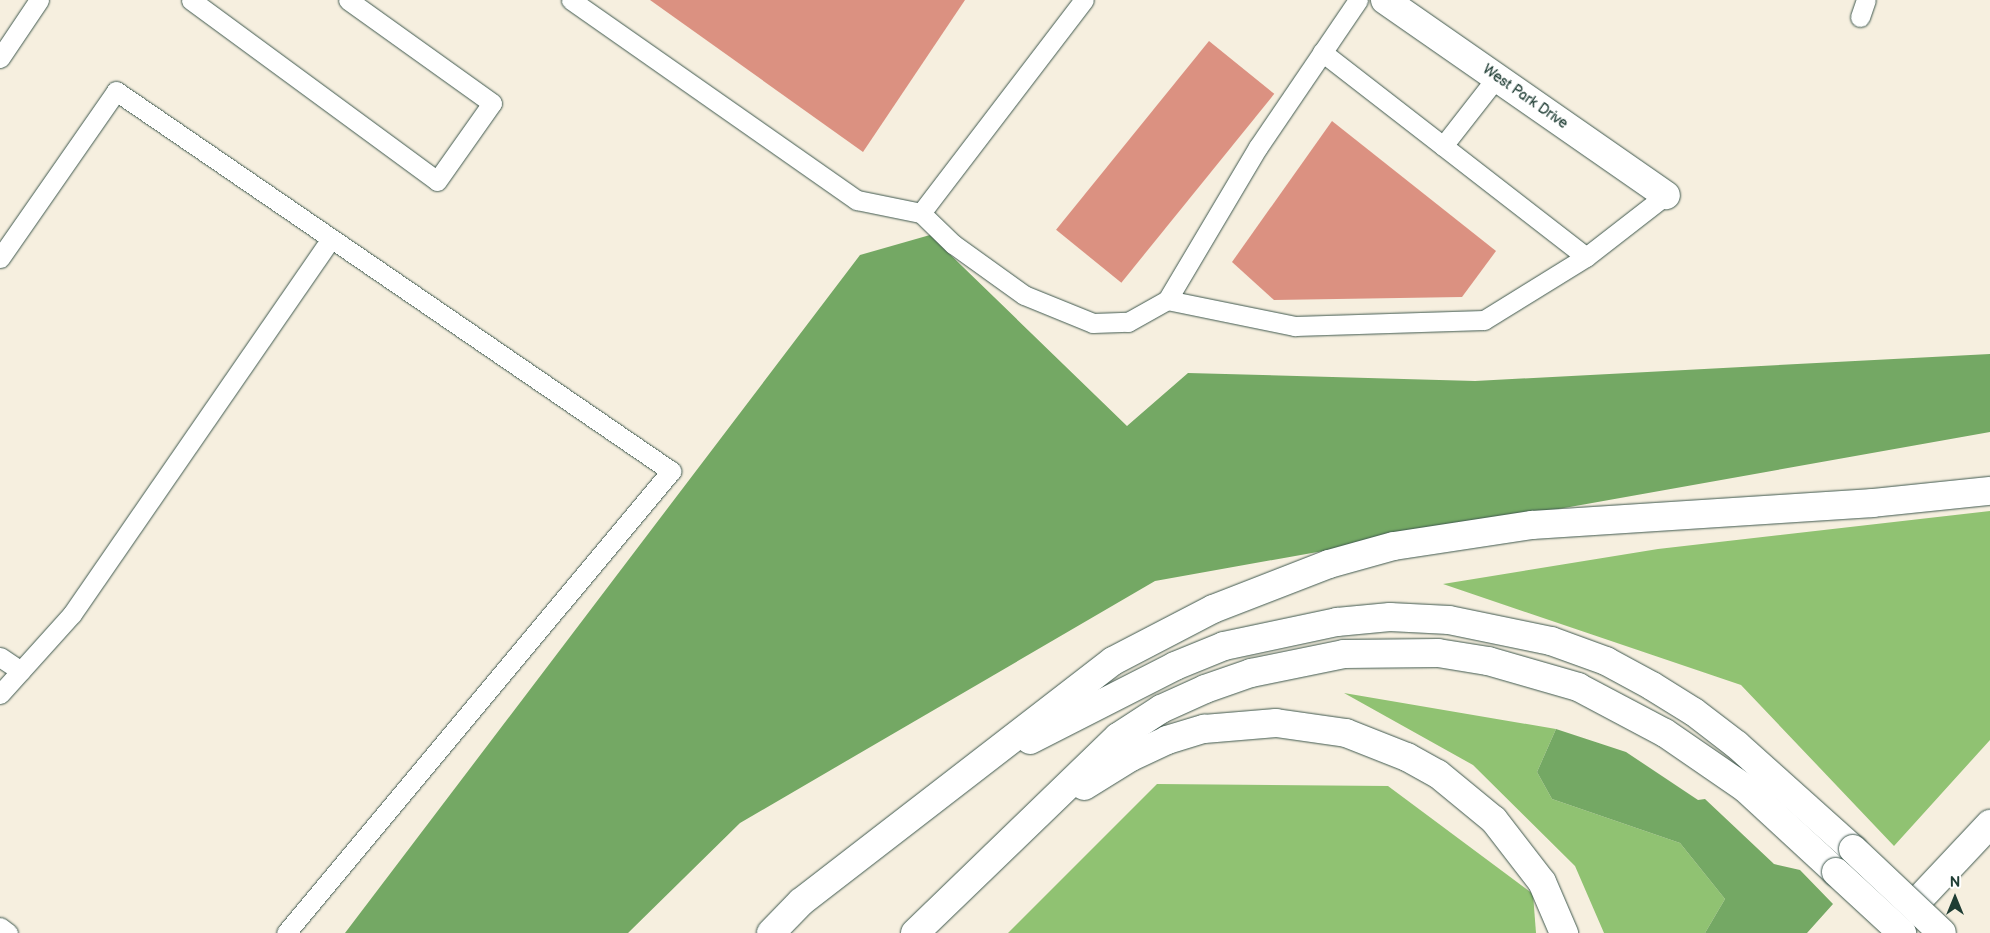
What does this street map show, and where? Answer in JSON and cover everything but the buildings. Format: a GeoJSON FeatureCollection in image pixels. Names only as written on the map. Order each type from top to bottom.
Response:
{"type":"FeatureCollection","features":[{"type":"Feature","properties":{"kind":"main road","name":"West Park Drive"},"geometry":{"type":"LineString","coordinates":[[1385,0],[1666,194]]}},
{"type":"Feature","properties":{"kind":"main road"},"geometry":{"type":"LineString","coordinates":[[771,933],[801,902],[1113,661],[1213,609],[1329,564],[1459,534],[1532,525],[1873,503],[1990,491]]}},
{"type":"Feature","properties":{"kind":"main road"},"geometry":{"type":"LineString","coordinates":[[971,770],[1175,666],[1224,646],[1337,622],[1390,617],[1449,620],[1551,641],[1606,661],[1694,712],[1737,745],[1853,849],[1942,933]]}},
{"type":"Feature","properties":{"kind":"main road"},"geometry":{"type":"LineString","coordinates":[[915,933],[1118,737],[1160,710],[1205,689],[1251,674],[1344,654],[1438,653],[1488,661],[1578,687],[1665,733],[1745,788],[1902,933]]}},
{"type":"Feature","properties":{"kind":"main road"},"geometry":{"type":"LineString","coordinates":[[1038,815],[1131,757],[1167,740],[1204,729],[1276,723],[1346,733],[1407,756],[1438,774],[1494,820],[1542,882],[1564,933]]}},
{"type":"Feature","properties":{"kind":"main road"},"geometry":{"type":"LineString","coordinates":[[1888,933],[1990,824]]}},
{"type":"Feature","properties":{"kind":"lane"},"geometry":{"type":"LineString","coordinates":[[0,58],[39,0]]}},
{"type":"Feature","properties":{"kind":"lane"},"geometry":{"type":"LineString","coordinates":[[191,0],[437,181],[492,103],[348,0]]}},
{"type":"Feature","properties":{"kind":"lane"},"geometry":{"type":"LineString","coordinates":[[571,0],[857,200],[921,213],[953,244],[1024,295],[1093,323],[1128,322],[1167,300],[1258,148],[1358,0]]}},
{"type":"Feature","properties":{"kind":"lane"},"geometry":{"type":"LineString","coordinates":[[921,213],[1084,0]]}},
{"type":"Feature","properties":{"kind":"lane"},"geometry":{"type":"LineString","coordinates":[[1322,52],[1586,257]]}},
{"type":"Feature","properties":{"kind":"lane"},"geometry":{"type":"LineString","coordinates":[[1443,146],[1497,77]]}},
{"type":"Feature","properties":{"kind":"lane"},"geometry":{"type":"LineString","coordinates":[[0,258],[116,91],[671,472],[286,933]]}},
{"type":"Feature","properties":{"kind":"lane"},"geometry":{"type":"LineString","coordinates":[[1167,300],[1295,326],[1484,320],[1586,257],[1666,194]]}},
{"type":"Feature","properties":{"kind":"lane"},"geometry":{"type":"LineString","coordinates":[[0,694],[72,614],[331,239]]}},
{"type":"Feature","properties":{"kind":"lane"},"geometry":{"type":"LineString","coordinates":[[0,657],[21,671]]}},
{"type":"Feature","properties":{"kind":"lane"},"geometry":{"type":"LineString","coordinates":[[0,926],[8,933]]}},
{"type":"Feature","properties":{"kind":"green space"},"geometry":{"type":"Polygon","coordinates":[[[930,235],[1127,426],[1188,373],[1475,381],[1990,354],[1990,432],[1155,581],[740,823],[628,933],[345,933],[860,255],[930,235]]]}},
{"type":"Feature","properties":{"kind":"green space"},"geometry":{"type":"Polygon","coordinates":[[[1990,511],[1990,740],[1894,846],[1741,685],[1443,584],[1658,549],[1990,511]]]}},
{"type":"Feature","properties":{"kind":"green space"},"geometry":{"type":"Polygon","coordinates":[[[1344,693],[1556,729],[1537,772],[1552,799],[1680,843],[1725,899],[1705,933],[1604,933],[1575,866],[1473,765],[1344,693]]]}},
{"type":"Feature","properties":{"kind":"green space"},"geometry":{"type":"Polygon","coordinates":[[[1556,729],[1626,752],[1698,800],[1705,799],[1774,864],[1800,870],[1833,904],[1807,933],[1705,933],[1725,899],[1680,843],[1552,799],[1537,772],[1556,729]]]}},
{"type":"Feature","properties":{"kind":"green space"},"geometry":{"type":"Polygon","coordinates":[[[1157,784],[1388,786],[1533,894],[1536,933],[1008,933],[1157,784]]]}}]}
